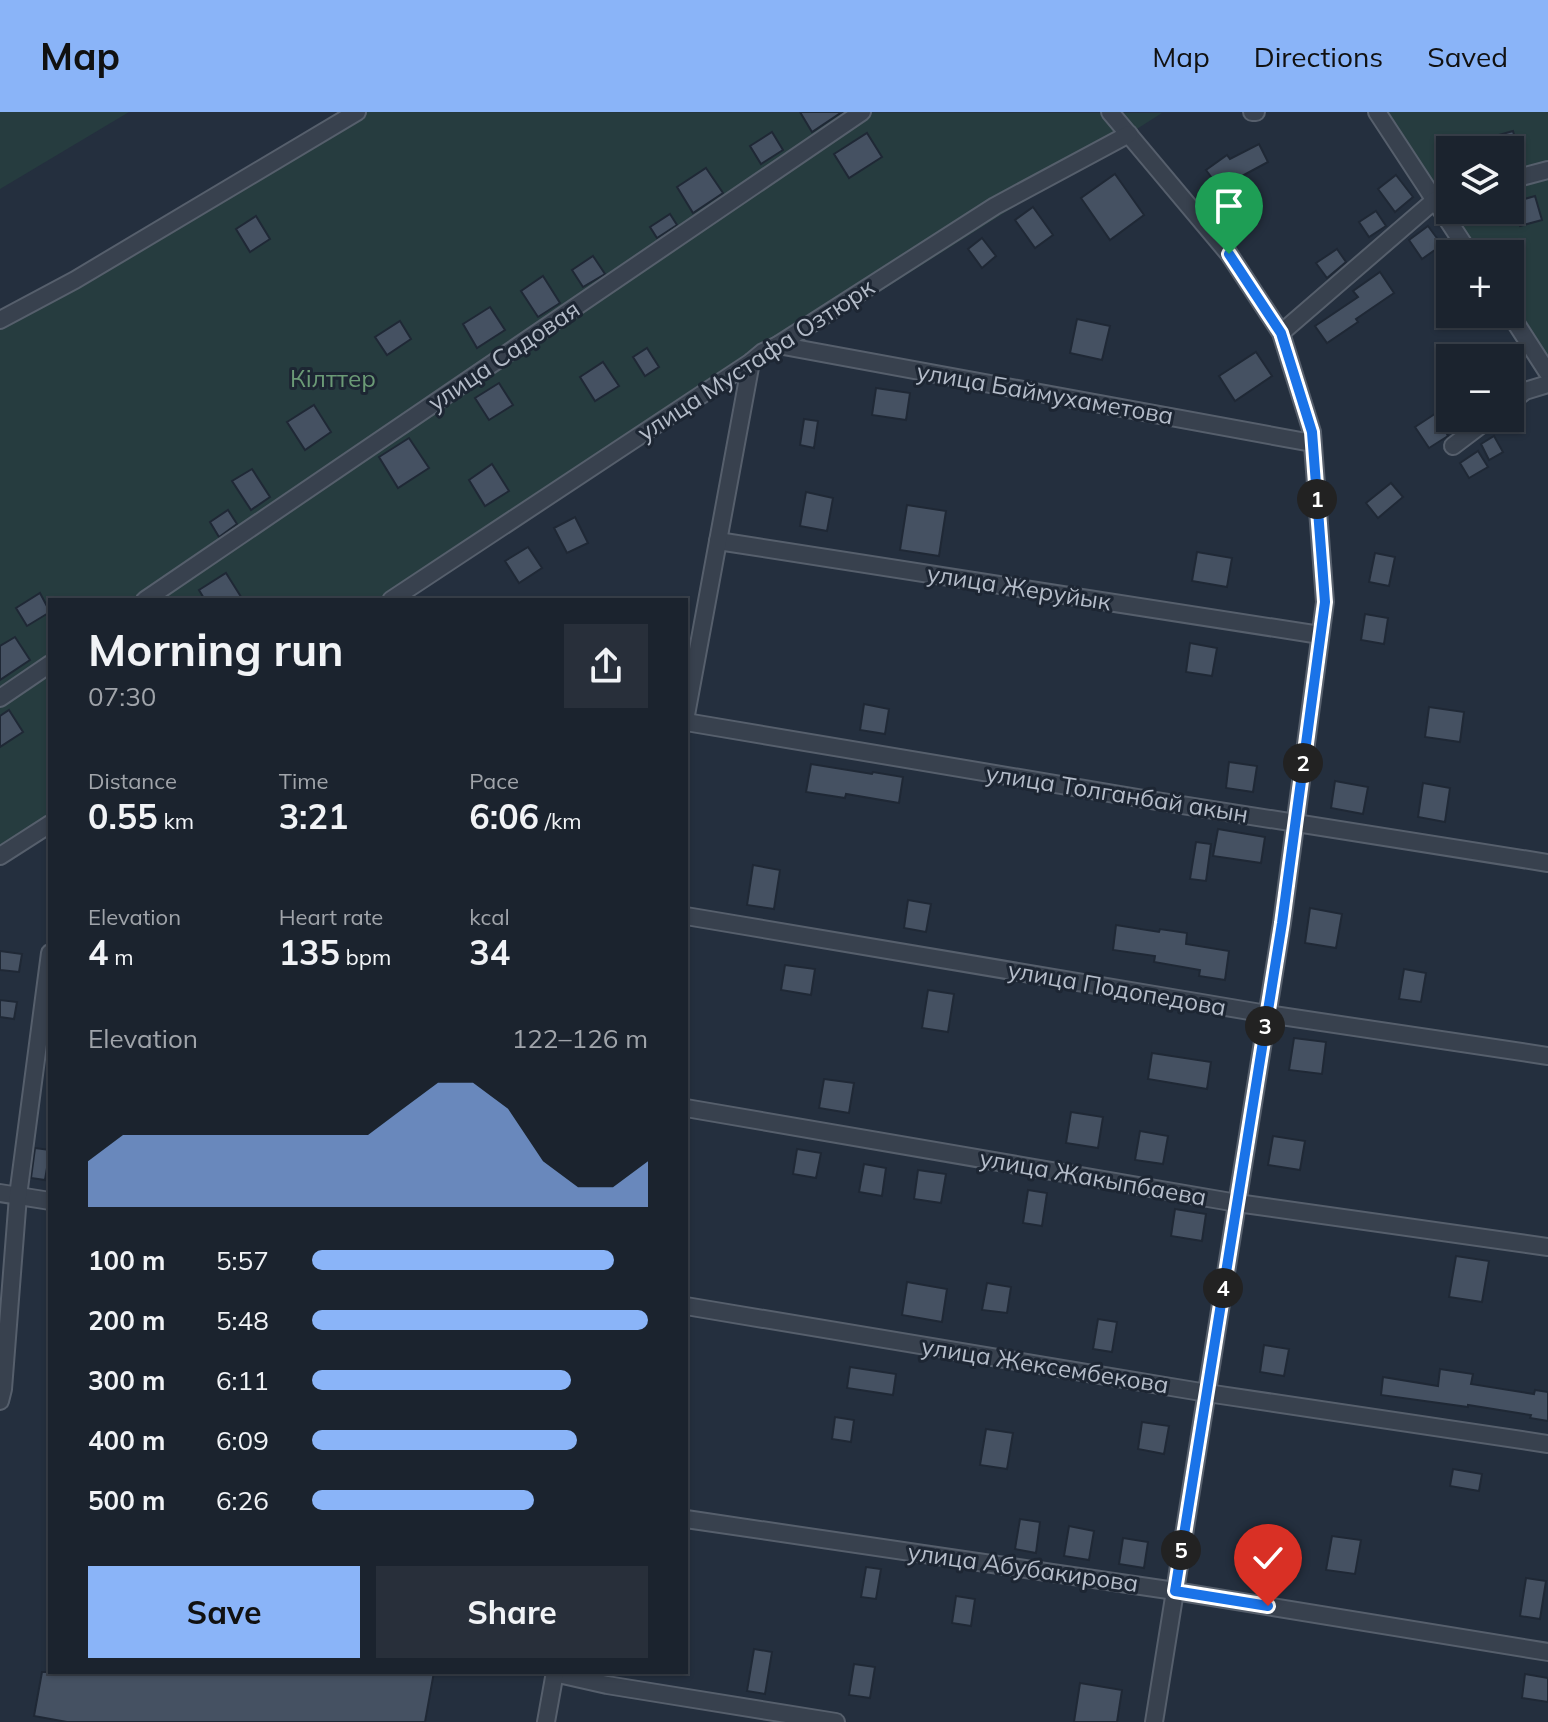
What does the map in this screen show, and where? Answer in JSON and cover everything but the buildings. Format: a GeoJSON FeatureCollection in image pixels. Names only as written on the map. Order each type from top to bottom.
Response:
{"type":"FeatureCollection","features":[{"type":"Feature","properties":{"kind":"street"},"geometry":{"type":"LineString","coordinates":[[0,320],[75,280],[357,112]]}},
{"type":"Feature","properties":{"kind":"street","name":"улица Садовая"},"geometry":{"type":"LineString","coordinates":[[148,598],[862,112]]}},
{"type":"Feature","properties":{"kind":"street"},"geometry":{"type":"LineString","coordinates":[[1110,112],[1229,254],[1281,333],[1312,432],[1325,602],[1267,1014],[1154,1722]]}},
{"type":"Feature","properties":{"kind":"street"},"geometry":{"type":"LineString","coordinates":[[1377,112],[1436,190]]}},
{"type":"Feature","properties":{"kind":"street","name":"улица Мустафа Озтюрк"},"geometry":{"type":"LineString","coordinates":[[394,598],[763,352],[995,206],[1129,134]]}},
{"type":"Feature","properties":{"kind":"street"},"geometry":{"type":"LineString","coordinates":[[1524,176],[1548,170]]}},
{"type":"Feature","properties":{"kind":"street"},"geometry":{"type":"LineString","coordinates":[[1281,333],[1436,203]]}},
{"type":"Feature","properties":{"kind":"street"},"geometry":{"type":"LineString","coordinates":[[1519,328],[1548,373]]}},
{"type":"Feature","properties":{"kind":"street","name":"улица Баймухаметова"},"geometry":{"type":"LineString","coordinates":[[778,345],[1312,443]]}},
{"type":"Feature","properties":{"kind":"street"},"geometry":{"type":"LineString","coordinates":[[688,704],[751,362]]}},
{"type":"Feature","properties":{"kind":"street"},"geometry":{"type":"LineString","coordinates":[[1524,392],[1548,384]]}},
{"type":"Feature","properties":{"kind":"street"},"geometry":{"type":"LineString","coordinates":[[1453,446],[1472,432]]}},
{"type":"Feature","properties":{"kind":"street","name":"улица Жеруйык"},"geometry":{"type":"LineString","coordinates":[[718,541],[1320,635]]}},
{"type":"Feature","properties":{"kind":"street"},"geometry":{"type":"LineString","coordinates":[[0,698],[48,665]]}},
{"type":"Feature","properties":{"kind":"street","name":"улица Толганбай акын"},"geometry":{"type":"LineString","coordinates":[[688,722],[1548,863]]}},
{"type":"Feature","properties":{"kind":"street"},"geometry":{"type":"LineString","coordinates":[[0,856],[48,825]]}},
{"type":"Feature","properties":{"kind":"street","name":"улица Подопедова"},"geometry":{"type":"LineString","coordinates":[[688,916],[1267,1014],[1548,1056]]}},
{"type":"Feature","properties":{"kind":"street"},"geometry":{"type":"LineString","coordinates":[[1,1393],[18,1196],[48,982]]}},
{"type":"Feature","properties":{"kind":"street","name":"улица Жакыпбаева"},"geometry":{"type":"LineString","coordinates":[[688,1108],[1237,1203],[1548,1247]]}},
{"type":"Feature","properties":{"kind":"street"},"geometry":{"type":"LineString","coordinates":[[0,1193],[48,1201]]}},
{"type":"Feature","properties":{"kind":"street","name":"улица Жексембекова"},"geometry":{"type":"LineString","coordinates":[[688,1306],[1207,1393],[1548,1444]]}},
{"type":"Feature","properties":{"kind":"street","name":"улица Абубакирова"},"geometry":{"type":"LineString","coordinates":[[688,1519],[1175,1591],[1548,1652]]}},
{"type":"Feature","properties":{"kind":"street"},"geometry":{"type":"LineString","coordinates":[[546,1722],[554,1674]]}},
{"type":"Feature","properties":{"kind":"street"},"geometry":{"type":"LineString","coordinates":[[558,1674],[607,1685],[836,1722]]}},
{"type":"Feature","properties":{"kind":"green space"},"geometry":{"type":"Polygon","coordinates":[[[0,112],[129,112],[0,189],[0,112]]]}},
{"type":"Feature","properties":{"kind":"green space","name":"Кілттер"},"geometry":{"type":"Polygon","coordinates":[[[360,112],[1162,113],[396,598],[48,598],[48,818],[0,849],[0,317],[360,112]]]}},
{"type":"Feature","properties":{"kind":"green space"},"geometry":{"type":"Polygon","coordinates":[[[1384,112],[1548,112],[1548,377],[1518,328],[1524,328],[1524,240],[1463,240],[1453,224],[1524,224],[1524,136],[1436,136],[1436,196],[1384,112]]]}},
{"type":"Feature","properties":{"kind":"route"},"geometry":{"type":"LineString","coordinates":[[1229,254],[1281,333],[1312,432],[1325,602],[1282,923],[1175,1591],[1268,1606]]}}]}
